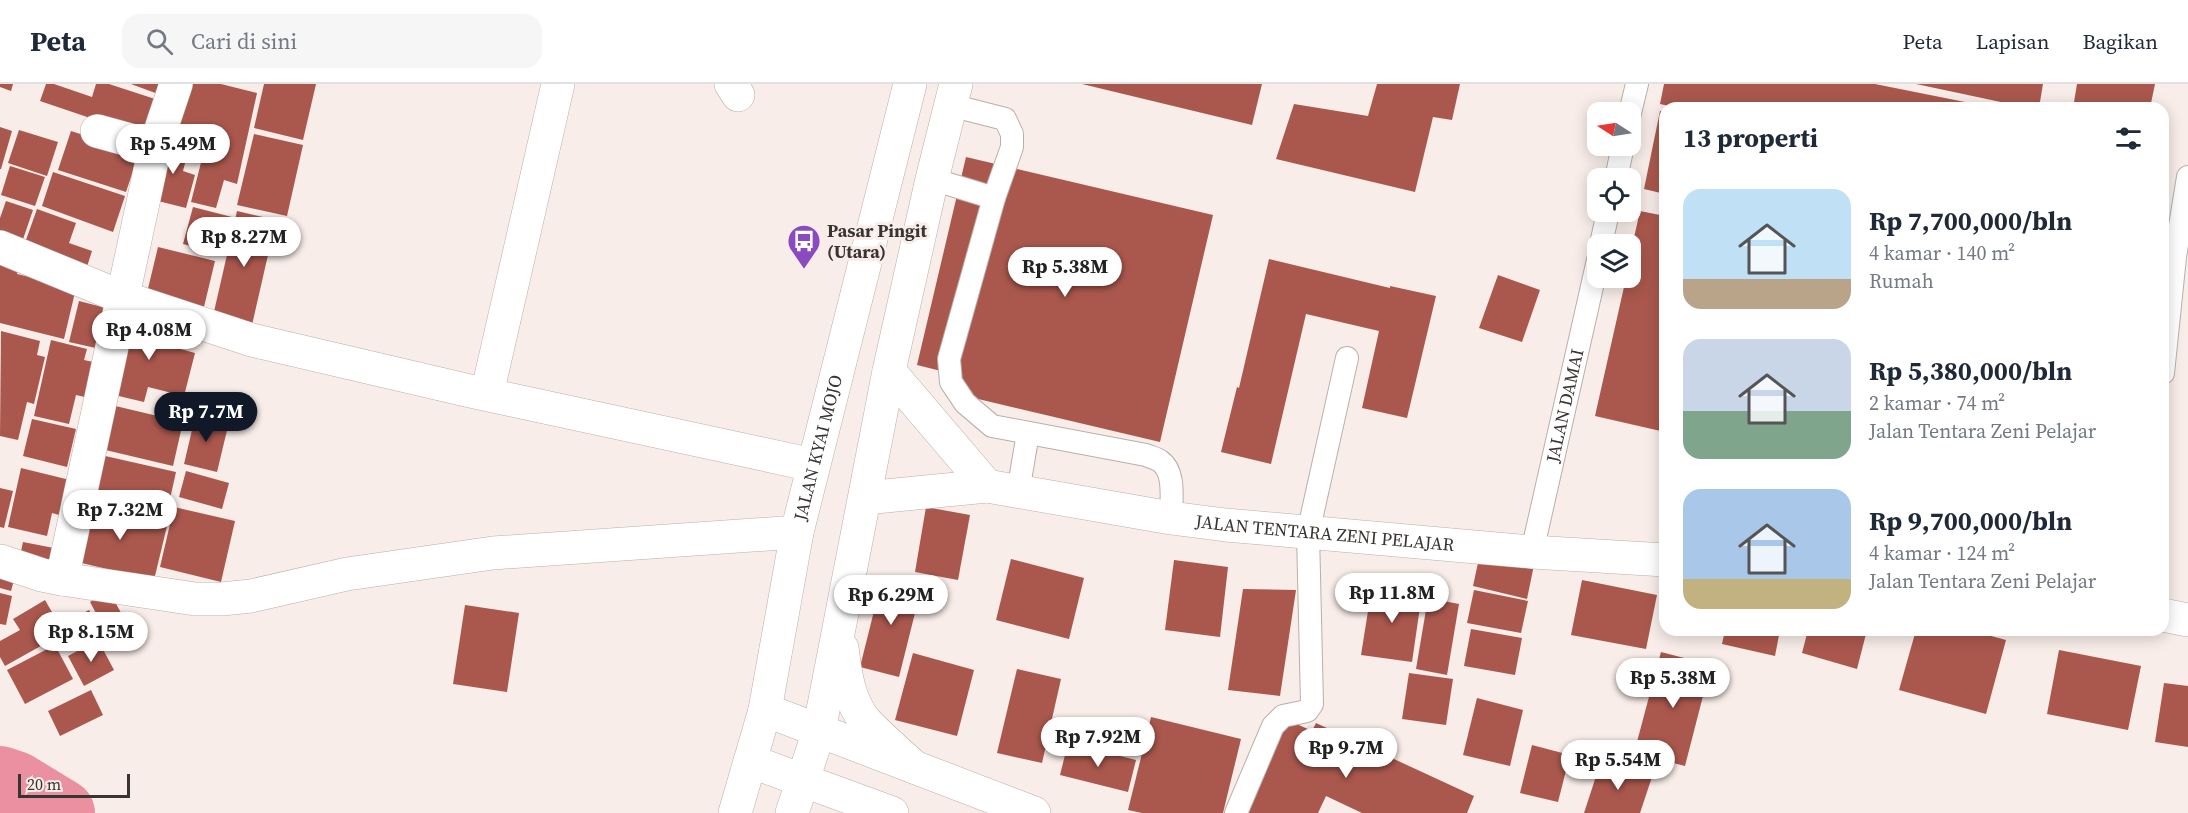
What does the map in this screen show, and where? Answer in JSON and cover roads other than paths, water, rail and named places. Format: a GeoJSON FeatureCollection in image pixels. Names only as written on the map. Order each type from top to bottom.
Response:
{"type":"FeatureCollection","features":[{"type":"Feature","properties":{"kind":"street"},"geometry":{"type":"LineString","coordinates":[[62,579],[155,147],[176,84]]}},
{"type":"Feature","properties":{"kind":"street"},"geometry":{"type":"LineString","coordinates":[[487,394],[558,84]]}},
{"type":"Feature","properties":{"kind":"street","name":"JALAN KYAI MOJO"},"geometry":{"type":"LineString","coordinates":[[735,813],[765,710],[797,532],[813,465],[910,84]]}},
{"type":"Feature","properties":{"kind":"street"},"geometry":{"type":"LineString","coordinates":[[792,813],[819,731],[889,371],[953,94]]}},
{"type":"Feature","properties":{"kind":"street"},"geometry":{"type":"LineString","coordinates":[[97,131],[155,147]]}},
{"type":"Feature","properties":{"kind":"street"},"geometry":{"type":"LineString","coordinates":[[0,247],[124,298],[252,340],[813,465]]}},
{"type":"Feature","properties":{"kind":"street"},"geometry":{"type":"LineString","coordinates":[[889,371],[1002,489]]}},
{"type":"Feature","properties":{"kind":"street","name":"JALAN TENTARA ZENI PELAJAR"},"geometry":{"type":"LineString","coordinates":[[865,498],[1002,489],[1171,518],[1308,533],[1532,552],[1659,560]]}},
{"type":"Feature","properties":{"kind":"street"},"geometry":{"type":"LineString","coordinates":[[0,561],[62,579],[195,599],[222,599],[251,596],[347,574],[493,554],[797,532]]}},
{"type":"Feature","properties":{"kind":"street"},"geometry":{"type":"LineString","coordinates":[[2169,616],[2188,620]]}},
{"type":"Feature","properties":{"kind":"street"},"geometry":{"type":"LineString","coordinates":[[839,628],[845,672],[853,700],[865,721],[914,767]]}},
{"type":"Feature","properties":{"kind":"street"},"geometry":{"type":"LineString","coordinates":[[765,710],[1034,813]]}},
{"type":"Feature","properties":{"kind":"street"},"geometry":{"type":"LineString","coordinates":[[750,761],[892,813]]}},
{"type":"Feature","properties":{"kind":"lane"},"geometry":{"type":"LineString","coordinates":[[1633,102],[1637,84]]}},
{"type":"Feature","properties":{"kind":"lane"},"geometry":{"type":"LineString","coordinates":[[953,94],[1005,119],[1012,134],[1012,147],[994,198],[949,359],[951,381],[965,403],[992,426],[1146,455],[1160,460],[1167,468],[1172,489],[1171,518]]}},
{"type":"Feature","properties":{"kind":"lane"},"geometry":{"type":"LineString","coordinates":[[2169,315],[2175,257],[2188,177]]}},
{"type":"Feature","properties":{"kind":"lane"},"geometry":{"type":"LineString","coordinates":[[932,179],[994,198]]}},
{"type":"Feature","properties":{"kind":"lane","name":"JALAN DAMAI"},"geometry":{"type":"LineString","coordinates":[[1532,552],[1592,288]]}},
{"type":"Feature","properties":{"kind":"lane"},"geometry":{"type":"LineString","coordinates":[[1236,813],[1274,726],[1282,716],[1307,711],[1312,704],[1308,533],[1347,358]]}},
{"type":"Feature","properties":{"kind":"lane"},"geometry":{"type":"LineString","coordinates":[[1002,489],[1028,433]]}},
{"type":"Feature","properties":{"kind":"waterway"},"geometry":{"type":"LineString","coordinates":[[0,780],[15,785],[61,813]]}},
{"type":"Feature","properties":{"kind":"place","name":"Pasar Pingit (Utara)"},"geometry":{"type":"Point","coordinates":[804,270]}}]}
